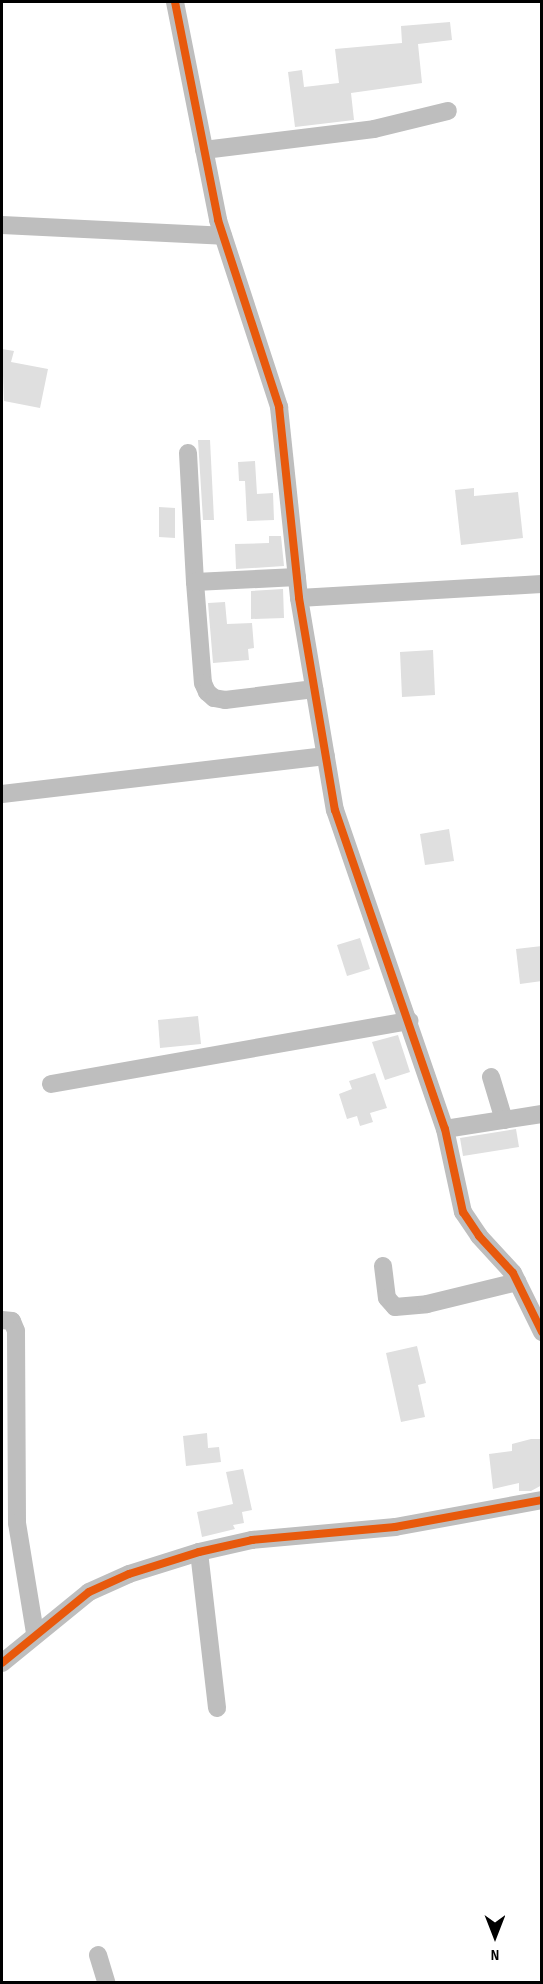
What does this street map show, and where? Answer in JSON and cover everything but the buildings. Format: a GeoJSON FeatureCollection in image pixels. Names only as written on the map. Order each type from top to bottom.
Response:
{"type":"FeatureCollection","features":[{"type":"Feature","properties":{"kind":"street"},"geometry":{"type":"LineString","coordinates":[[175,2],[223,236],[279,407],[299,598],[335,810],[410,1021],[445,1128],[463,1212],[517,1282],[542,1332]]}},
{"type":"Feature","properties":{"kind":"street"},"geometry":{"type":"LineString","coordinates":[[204,150],[374,129],[448,111]]}},
{"type":"Feature","properties":{"kind":"street"},"geometry":{"type":"LineString","coordinates":[[2,225],[223,236]]}},
{"type":"Feature","properties":{"kind":"street"},"geometry":{"type":"LineString","coordinates":[[188,453],[203,683],[214,698],[314,689]]}},
{"type":"Feature","properties":{"kind":"street"},"geometry":{"type":"LineString","coordinates":[[195,582],[297,577]]}},
{"type":"Feature","properties":{"kind":"street"},"geometry":{"type":"LineString","coordinates":[[299,598],[542,584]]}},
{"type":"Feature","properties":{"kind":"street"},"geometry":{"type":"LineString","coordinates":[[2,794],[326,756]]}},
{"type":"Feature","properties":{"kind":"street"},"geometry":{"type":"LineString","coordinates":[[51,1084],[410,1021]]}},
{"type":"Feature","properties":{"kind":"street"},"geometry":{"type":"LineString","coordinates":[[491,1077],[504,1120]]}},
{"type":"Feature","properties":{"kind":"street"},"geometry":{"type":"LineString","coordinates":[[445,1128],[542,1114]]}},
{"type":"Feature","properties":{"kind":"street"},"geometry":{"type":"LineString","coordinates":[[383,1266],[387,1298],[395,1307],[427,1304],[517,1282]]}},
{"type":"Feature","properties":{"kind":"street"},"geometry":{"type":"LineString","coordinates":[[2,1320],[12,1321],[16,1331],[17,1523],[35,1633]]}},
{"type":"Feature","properties":{"kind":"street"},"geometry":{"type":"LineString","coordinates":[[2,1663],[35,1633],[89,1592],[129,1574],[199,1552],[252,1540],[395,1527],[542,1500]]}},
{"type":"Feature","properties":{"kind":"street"},"geometry":{"type":"LineString","coordinates":[[199,1552],[217,1708]]}},
{"type":"Feature","properties":{"kind":"street"},"geometry":{"type":"LineString","coordinates":[[98,1955],[106,1983]]}},
{"type":"Feature","properties":{"kind":"cycle path"},"geometry":{"type":"LineString","coordinates":[[175,2],[218,220],[279,407],[299,598],[335,810],[445,1129],[463,1212],[479,1236],[513,1273],[542,1332]]}},
{"type":"Feature","properties":{"kind":"cycle path"},"geometry":{"type":"LineString","coordinates":[[2,1663],[89,1592],[129,1574],[199,1552],[252,1540],[395,1527],[542,1500]]}}]}
